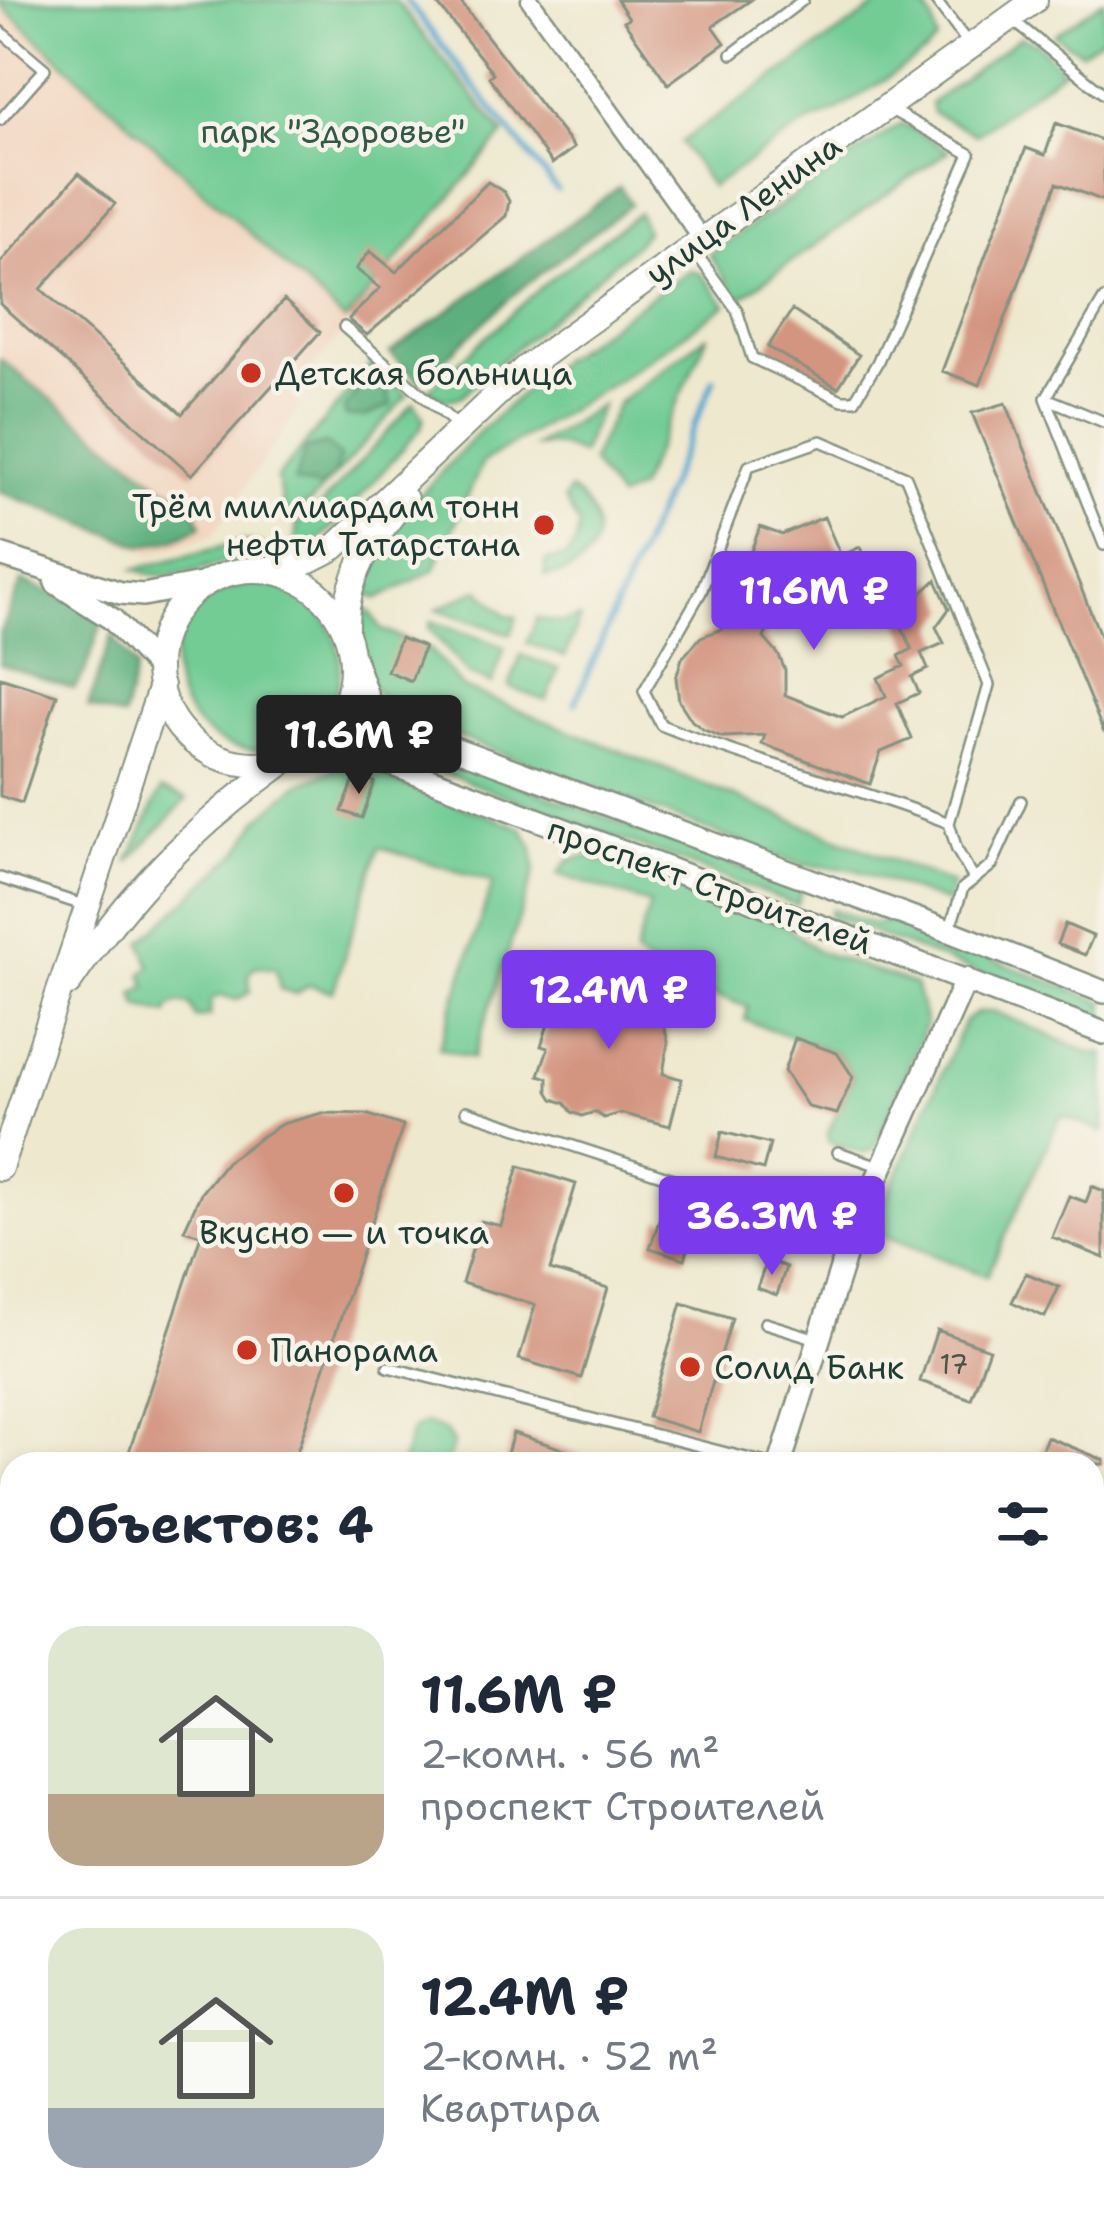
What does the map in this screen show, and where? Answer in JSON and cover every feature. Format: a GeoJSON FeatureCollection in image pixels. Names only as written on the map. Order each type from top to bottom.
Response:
{"type":"FeatureCollection","features":[{"type":"Feature","properties":{"kind":"main road","name":"улица Ленина"},"geometry":{"type":"LineString","coordinates":[[460,427],[525,368],[1035,0]]}},
{"type":"Feature","properties":{"kind":"main road"},"geometry":{"type":"LineString","coordinates":[[0,1168],[159,676],[163,631],[180,603],[201,584],[229,572],[283,570],[335,547],[460,427]]}},
{"type":"Feature","properties":{"kind":"main road"},"geometry":{"type":"LineString","coordinates":[[51,1009],[116,914],[217,810],[284,761],[312,747],[336,724],[350,692],[353,656],[345,605],[366,549],[460,427]]}},
{"type":"Feature","properties":{"kind":"main road"},"geometry":{"type":"LineString","coordinates":[[265,569],[297,578],[321,594],[346,629]]}},
{"type":"Feature","properties":{"kind":"main road"},"geometry":{"type":"LineString","coordinates":[[159,676],[178,729],[197,747],[223,760],[256,766],[284,761]]}},
{"type":"Feature","properties":{"kind":"street"},"geometry":{"type":"LineString","coordinates":[[530,0],[697,242]]}},
{"type":"Feature","properties":{"kind":"street"},"geometry":{"type":"LineString","coordinates":[[1,555],[122,593],[143,595],[201,584]]}},
{"type":"Feature","properties":{"kind":"street"},"geometry":{"type":"LineString","coordinates":[[1,555],[63,586],[108,617],[159,676]]}},
{"type":"Feature","properties":{"kind":"street","name":"проспект Строителей"},"geometry":{"type":"LineString","coordinates":[[353,656],[370,704],[408,731],[1104,992]]}},
{"type":"Feature","properties":{"kind":"street","name":"проспект Строителей"},"geometry":{"type":"LineString","coordinates":[[312,747],[393,765],[1104,1033]]}},
{"type":"Feature","properties":{"kind":"street"},"geometry":{"type":"LineString","coordinates":[[808,922],[822,884]]}},
{"type":"Feature","properties":{"kind":"street"},"geometry":{"type":"LineString","coordinates":[[784,1452],[851,1237],[966,979]]}},
{"type":"Feature","properties":{"kind":"lane"},"geometry":{"type":"LineString","coordinates":[[732,54],[803,0]]}},
{"type":"Feature","properties":{"kind":"lane"},"geometry":{"type":"LineString","coordinates":[[935,0],[970,46]]}},
{"type":"Feature","properties":{"kind":"lane"},"geometry":{"type":"LineString","coordinates":[[1010,18],[1104,94]]}},
{"type":"Feature","properties":{"kind":"lane"},"geometry":{"type":"LineString","coordinates":[[0,31],[45,69],[0,119]]}},
{"type":"Feature","properties":{"kind":"lane"},"geometry":{"type":"LineString","coordinates":[[697,242],[737,310],[752,358],[842,400],[855,400],[877,363],[970,154],[886,107]]}},
{"type":"Feature","properties":{"kind":"lane"},"geometry":{"type":"LineString","coordinates":[[1046,398],[1104,299]]}},
{"type":"Feature","properties":{"kind":"lane"},"geometry":{"type":"LineString","coordinates":[[344,327],[460,427]]}},
{"type":"Feature","properties":{"kind":"lane"},"geometry":{"type":"LineString","coordinates":[[1046,398],[1104,422]]}},
{"type":"Feature","properties":{"kind":"lane"},"geometry":{"type":"LineString","coordinates":[[1046,398],[1104,544]]}},
{"type":"Feature","properties":{"kind":"lane"},"geometry":{"type":"LineString","coordinates":[[950,824],[661,725],[644,691],[700,592],[748,466],[821,441],[906,477],[989,685],[950,824],[957,850],[974,879]]}},
{"type":"Feature","properties":{"kind":"lane"},"geometry":{"type":"LineString","coordinates":[[950,931],[963,888],[992,865],[1021,801]]}},
{"type":"Feature","properties":{"kind":"lane"},"geometry":{"type":"LineString","coordinates":[[0,878],[86,906]]}},
{"type":"Feature","properties":{"kind":"lane"},"geometry":{"type":"LineString","coordinates":[[466,1111],[851,1237]]}},
{"type":"Feature","properties":{"kind":"lane"},"geometry":{"type":"LineString","coordinates":[[838,1152],[882,1167]]}},
{"type":"Feature","properties":{"kind":"lane"},"geometry":{"type":"LineString","coordinates":[[765,1323],[820,1340]]}},
{"type":"Feature","properties":{"kind":"lane"},"geometry":{"type":"LineString","coordinates":[[388,1367],[723,1452]]}},
{"type":"Feature","properties":{"kind":"shaded area"},"geometry":{"type":"Polygon","coordinates":[[[0,0],[397,0],[507,133],[290,395],[300,406],[213,535],[153,554],[0,491],[0,0]]]}},
{"type":"Feature","properties":{"kind":"green space","name":"парк \"Здоровье\""},"geometry":{"type":"Polygon","coordinates":[[[0,0],[395,0],[504,134],[345,321],[0,0]]]}},
{"type":"Feature","properties":{"kind":"green space"},"geometry":{"type":"Polygon","coordinates":[[[886,0],[920,0],[933,21],[937,40],[924,54],[836,111],[805,124],[711,187],[681,142],[886,0]]]}},
{"type":"Feature","properties":{"kind":"green space"},"geometry":{"type":"Polygon","coordinates":[[[1104,0],[1104,36],[1081,52],[1054,35],[1104,0]]]}},
{"type":"Feature","properties":{"kind":"green space"},"geometry":{"type":"Polygon","coordinates":[[[1020,37],[1035,42],[1063,70],[976,134],[933,113],[931,103],[1020,37]]]}},
{"type":"Feature","properties":{"kind":"green space"},"geometry":{"type":"Polygon","coordinates":[[[902,123],[948,151],[739,299],[709,254],[902,123]]]}},
{"type":"Feature","properties":{"kind":"green space"},"geometry":{"type":"Polygon","coordinates":[[[620,187],[631,204],[519,290],[420,382],[390,353],[620,187]]]}},
{"type":"Feature","properties":{"kind":"green space"},"geometry":{"type":"Polygon","coordinates":[[[639,213],[646,231],[638,242],[461,396],[444,399],[428,390],[547,282],[639,213]]]}},
{"type":"Feature","properties":{"kind":"green space"},"geometry":{"type":"Polygon","coordinates":[[[690,270],[701,274],[726,305],[617,380],[483,462],[434,570],[378,599],[357,590],[368,561],[412,504],[477,434],[558,361],[690,270]]]}},
{"type":"Feature","properties":{"kind":"green space"},"geometry":{"type":"Polygon","coordinates":[[[708,335],[638,489],[618,499],[591,461],[618,403],[708,335]]]}},
{"type":"Feature","properties":{"kind":"green space"},"geometry":{"type":"Polygon","coordinates":[[[0,359],[164,487],[188,498],[202,525],[175,539],[143,546],[0,492],[0,359]]]}},
{"type":"Feature","properties":{"kind":"green space"},"geometry":{"type":"Polygon","coordinates":[[[372,364],[408,395],[311,502],[285,517],[277,478],[372,364]]]}},
{"type":"Feature","properties":{"kind":"green space"},"geometry":{"type":"Polygon","coordinates":[[[366,380],[385,384],[391,405],[365,417],[346,416],[344,410],[366,380]]]}},
{"type":"Feature","properties":{"kind":"green space"},"geometry":{"type":"Polygon","coordinates":[[[414,403],[424,417],[421,428],[307,551],[295,543],[297,524],[315,512],[414,403]]]}},
{"type":"Feature","properties":{"kind":"green space"},"geometry":{"type":"Polygon","coordinates":[[[601,405],[581,454],[559,445],[536,446],[601,405]]]}},
{"type":"Feature","properties":{"kind":"green space"},"geometry":{"type":"Polygon","coordinates":[[[326,444],[340,457],[334,476],[320,488],[294,482],[306,449],[326,444]]]}},
{"type":"Feature","properties":{"kind":"green space"},"geometry":{"type":"Polygon","coordinates":[[[570,490],[593,516],[594,544],[578,566],[545,576],[545,561],[566,557],[576,543],[579,525],[564,500],[570,490]]]}},
{"type":"Feature","properties":{"kind":"green space"},"geometry":{"type":"Polygon","coordinates":[[[241,542],[283,556],[243,558],[176,575],[135,569],[241,542]]]}},
{"type":"Feature","properties":{"kind":"green space"},"geometry":{"type":"Polygon","coordinates":[[[22,581],[78,603],[102,622],[86,670],[74,689],[0,664],[0,632],[22,581]]]}},
{"type":"Feature","properties":{"kind":"green space"},"geometry":{"type":"Polygon","coordinates":[[[257,584],[289,591],[315,609],[333,635],[340,667],[333,699],[315,725],[289,743],[257,750],[225,743],[199,725],[181,699],[174,667],[181,635],[199,609],[225,591],[257,584]]]}},
{"type":"Feature","properties":{"kind":"green space"},"geometry":{"type":"Polygon","coordinates":[[[479,589],[506,615],[517,617],[511,634],[437,609],[479,589]]]}},
{"type":"Feature","properties":{"kind":"green space"},"geometry":{"type":"Polygon","coordinates":[[[358,606],[371,613],[382,630],[431,650],[463,688],[952,884],[947,903],[854,869],[802,865],[418,722],[384,700],[371,681],[360,643],[358,606]]]}},
{"type":"Feature","properties":{"kind":"green space"},"geometry":{"type":"Polygon","coordinates":[[[537,618],[561,623],[580,618],[565,657],[527,643],[537,618]]]}},
{"type":"Feature","properties":{"kind":"green space"},"geometry":{"type":"Polygon","coordinates":[[[431,621],[505,647],[492,684],[468,674],[429,628],[431,621]]]}},
{"type":"Feature","properties":{"kind":"green space"},"geometry":{"type":"Polygon","coordinates":[[[112,635],[136,668],[123,718],[88,707],[112,635]]]}},
{"type":"Feature","properties":{"kind":"green space"},"geometry":{"type":"Polygon","coordinates":[[[521,655],[559,669],[546,701],[509,687],[521,655]]]}},
{"type":"Feature","properties":{"kind":"green space"},"geometry":{"type":"Polygon","coordinates":[[[361,720],[382,734],[802,890],[797,905],[375,747],[351,743],[361,720]]]}},
{"type":"Feature","properties":{"kind":"green space"},"geometry":{"type":"Polygon","coordinates":[[[336,769],[360,769],[522,828],[533,848],[535,870],[473,1058],[439,1048],[493,882],[379,847],[333,992],[309,985],[296,994],[280,989],[276,969],[255,966],[249,974],[250,992],[237,1000],[221,995],[211,1000],[210,1016],[196,1018],[190,1005],[179,1003],[169,1007],[167,1014],[138,1006],[134,994],[147,986],[142,974],[151,967],[142,942],[241,849],[259,819],[297,785],[336,769]]]}},
{"type":"Feature","properties":{"kind":"green space"},"geometry":{"type":"Polygon","coordinates":[[[161,790],[187,799],[128,863],[161,790]]]}},
{"type":"Feature","properties":{"kind":"green space"},"geometry":{"type":"Polygon","coordinates":[[[589,856],[785,925],[817,951],[915,985],[926,1023],[874,1148],[864,1153],[829,1142],[828,1133],[853,1077],[837,1053],[745,1020],[748,1007],[666,978],[635,955],[650,904],[558,874],[569,860],[589,856]]]}},
{"type":"Feature","properties":{"kind":"green space"},"geometry":{"type":"Polygon","coordinates":[[[831,909],[876,925],[889,920],[1104,1002],[1104,1021],[829,916],[831,909]]]}},
{"type":"Feature","properties":{"kind":"green space"},"geometry":{"type":"Polygon","coordinates":[[[993,1011],[1090,1053],[1104,1054],[1104,1132],[1061,1115],[987,1276],[872,1231],[965,1021],[993,1011]]]}},
{"type":"Feature","properties":{"kind":"green space"},"geometry":{"type":"Polygon","coordinates":[[[425,1423],[446,1431],[453,1444],[451,1452],[405,1452],[412,1430],[425,1423]]]}},
{"type":"Feature","properties":{"kind":"building"},"geometry":{"type":"Polygon","coordinates":[[[434,0],[459,0],[574,148],[552,164],[489,77],[493,73],[434,0]]]}},
{"type":"Feature","properties":{"kind":"building"},"geometry":{"type":"Polygon","coordinates":[[[617,0],[751,0],[713,26],[725,43],[668,84],[624,21],[629,18],[617,0]]]}},
{"type":"Feature","properties":{"kind":"building"},"geometry":{"type":"Polygon","coordinates":[[[1056,123],[1104,141],[1104,201],[1057,183],[980,385],[942,371],[1026,148],[1045,155],[1056,123]]]}},
{"type":"Feature","properties":{"kind":"building","name":"Детская больница"},"geometry":{"type":"Polygon","coordinates":[[[79,173],[115,204],[41,289],[182,414],[284,300],[320,332],[192,475],[0,304],[0,263],[79,173]]]}},
{"type":"Feature","properties":{"kind":"building"},"geometry":{"type":"Polygon","coordinates":[[[488,182],[509,201],[506,216],[367,335],[351,322],[380,288],[356,269],[370,251],[396,272],[488,182]]]}},
{"type":"Feature","properties":{"kind":"building"},"geometry":{"type":"Polygon","coordinates":[[[792,310],[859,355],[838,388],[768,347],[792,310]]]}},
{"type":"Feature","properties":{"kind":"building"},"geometry":{"type":"Polygon","coordinates":[[[1006,403],[1104,645],[1104,733],[972,413],[1006,403]]]}},
{"type":"Feature","properties":{"kind":"building"},"geometry":{"type":"Polygon","coordinates":[[[824,517],[841,556],[860,547],[867,565],[883,558],[892,578],[910,570],[921,594],[936,580],[949,609],[936,627],[944,643],[921,653],[928,669],[912,677],[919,693],[897,703],[912,739],[881,752],[870,784],[762,744],[765,735],[722,737],[704,730],[679,701],[676,678],[682,658],[701,637],[722,629],[760,527],[782,535],[824,517]],[[839,570],[783,589],[764,638],[785,670],[785,695],[842,717],[886,696],[878,678],[904,666],[899,656],[912,649],[884,587],[870,593],[863,579],[846,586],[839,570]]]}},
{"type":"Feature","properties":{"kind":"building"},"geometry":{"type":"Polygon","coordinates":[[[400,638],[424,647],[411,681],[387,671],[400,638]]]}},
{"type":"Feature","properties":{"kind":"building"},"geometry":{"type":"Polygon","coordinates":[[[0,677],[57,695],[22,803],[0,796],[0,677]]]}},
{"type":"Feature","properties":{"kind":"building"},"geometry":{"type":"Polygon","coordinates":[[[356,775],[375,782],[362,818],[342,811],[356,775]]]}},
{"type":"Feature","properties":{"kind":"building"},"geometry":{"type":"Polygon","coordinates":[[[1065,924],[1093,936],[1085,955],[1057,944],[1065,924]]]}},
{"type":"Feature","properties":{"kind":"building"},"geometry":{"type":"Polygon","coordinates":[[[607,974],[641,987],[661,1014],[668,1042],[663,1074],[682,1079],[670,1126],[620,1113],[604,1118],[595,1112],[582,1116],[553,1099],[548,1078],[539,1075],[548,1048],[541,1046],[558,993],[589,976],[607,974]]]}},
{"type":"Feature","properties":{"kind":"building"},"geometry":{"type":"Polygon","coordinates":[[[795,1038],[837,1053],[853,1077],[837,1114],[808,1107],[784,1071],[795,1038]]]}},
{"type":"Feature","properties":{"kind":"building","name":"Панорама"},"geometry":{"type":"Polygon","coordinates":[[[322,1113],[366,1114],[403,1126],[297,1452],[129,1452],[201,1235],[184,1230],[201,1193],[226,1162],[282,1124],[322,1113]]]}},
{"type":"Feature","properties":{"kind":"building"},"geometry":{"type":"Polygon","coordinates":[[[722,1132],[770,1144],[763,1170],[716,1157],[722,1132]]]}},
{"type":"Feature","properties":{"kind":"building"},"geometry":{"type":"Polygon","coordinates":[[[519,1166],[576,1184],[550,1270],[608,1288],[581,1378],[519,1359],[535,1305],[462,1283],[481,1221],[501,1226],[519,1166]]]}},
{"type":"Feature","properties":{"kind":"building"},"geometry":{"type":"Polygon","coordinates":[[[1092,1186],[1104,1191],[1104,1258],[1052,1237],[1069,1196],[1086,1202],[1092,1186]]]}},
{"type":"Feature","properties":{"kind":"building"},"geometry":{"type":"Polygon","coordinates":[[[660,1218],[694,1229],[685,1259],[650,1248],[660,1218]]]}},
{"type":"Feature","properties":{"kind":"building"},"geometry":{"type":"Polygon","coordinates":[[[767,1260],[786,1267],[777,1295],[757,1288],[767,1260]]]}},
{"type":"Feature","properties":{"kind":"building"},"geometry":{"type":"Polygon","coordinates":[[[1026,1273],[1059,1287],[1045,1317],[1012,1302],[1026,1273]]]}},
{"type":"Feature","properties":{"kind":"building","name":"Солид Банк"},"geometry":{"type":"Polygon","coordinates":[[[682,1303],[732,1318],[698,1432],[648,1417],[682,1303]]]}},
{"type":"Feature","properties":{"kind":"building"},"geometry":{"type":"Polygon","coordinates":[[[937,1330],[989,1349],[971,1399],[920,1381],[937,1330]]]}},
{"type":"Feature","properties":{"kind":"building"},"geometry":{"type":"Polygon","coordinates":[[[513,1433],[572,1452],[507,1452],[513,1433]]]}},
{"type":"Feature","properties":{"kind":"building"},"geometry":{"type":"Polygon","coordinates":[[[1047,1437],[1084,1452],[1041,1452],[1047,1437]]]}},
{"type":"Feature","properties":{"kind":"waterway"},"geometry":{"type":"LineString","coordinates":[[406,0],[557,190]]}},
{"type":"Feature","properties":{"kind":"waterway"},"geometry":{"type":"LineString","coordinates":[[575,703],[714,379]]}},
{"type":"Feature","properties":{"kind":"place","name":"Детская больница"},"geometry":{"type":"Point","coordinates":[251,373]}},
{"type":"Feature","properties":{"kind":"place","name":"Трём миллиардам тонн нефти Татарстана"},"geometry":{"type":"Point","coordinates":[544,525]}},
{"type":"Feature","properties":{"kind":"place","name":"Вкусно — и точка"},"geometry":{"type":"Point","coordinates":[344,1193]}},
{"type":"Feature","properties":{"kind":"place","name":"Панорама"},"geometry":{"type":"Point","coordinates":[247,1350]}},
{"type":"Feature","properties":{"kind":"place","name":"Солид Банк"},"geometry":{"type":"Point","coordinates":[690,1367]}}]}
